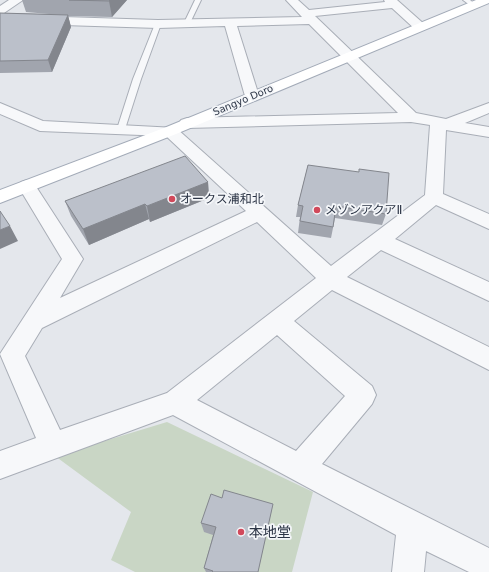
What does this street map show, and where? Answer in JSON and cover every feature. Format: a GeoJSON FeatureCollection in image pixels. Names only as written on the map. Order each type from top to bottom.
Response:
{"type":"FeatureCollection","features":[{"type":"Feature","properties":{"kind":"main road","name":"Sangyo Doro"},"geometry":{"type":"LineString","coordinates":[[0,197],[179,127],[420,27],[475,2]]}},
{"type":"Feature","properties":{"kind":"street"},"geometry":{"type":"LineString","coordinates":[[0,11],[17,0]]}},
{"type":"Feature","properties":{"kind":"street"},"geometry":{"type":"LineString","coordinates":[[292,0],[411,117]]}},
{"type":"Feature","properties":{"kind":"street"},"geometry":{"type":"LineString","coordinates":[[0,19],[158,24],[230,22],[309,17],[392,2],[420,27]]}},
{"type":"Feature","properties":{"kind":"street"},"geometry":{"type":"LineString","coordinates":[[230,22],[252,96]]}},
{"type":"Feature","properties":{"kind":"street"},"geometry":{"type":"LineString","coordinates":[[0,108],[40,126],[121,129],[411,117],[489,132]]}},
{"type":"Feature","properties":{"kind":"street"},"geometry":{"type":"LineString","coordinates":[[442,124],[489,108]]}},
{"type":"Feature","properties":{"kind":"street"},"geometry":{"type":"LineString","coordinates":[[0,465],[175,402],[434,197],[442,124]]}},
{"type":"Feature","properties":{"kind":"street"},"geometry":{"type":"LineString","coordinates":[[179,127],[259,213],[331,279],[489,359]]}},
{"type":"Feature","properties":{"kind":"street"},"geometry":{"type":"LineString","coordinates":[[28,186],[73,259],[12,355],[53,446]]}},
{"type":"Feature","properties":{"kind":"street"},"geometry":{"type":"LineString","coordinates":[[434,197],[489,222]]}},
{"type":"Feature","properties":{"kind":"street"},"geometry":{"type":"LineString","coordinates":[[34,321],[259,213]]}},
{"type":"Feature","properties":{"kind":"street"},"geometry":{"type":"LineString","coordinates":[[380,240],[489,292]]}},
{"type":"Feature","properties":{"kind":"street"},"geometry":{"type":"LineString","coordinates":[[278,321],[363,395],[300,468]]}},
{"type":"Feature","properties":{"kind":"street"},"geometry":{"type":"LineString","coordinates":[[175,402],[412,527],[489,565]]}},
{"type":"Feature","properties":{"kind":"street"},"geometry":{"type":"LineString","coordinates":[[408,572],[412,527]]}},
{"type":"Feature","properties":{"kind":"lane"},"geometry":{"type":"LineString","coordinates":[[187,23],[198,0]]}},
{"type":"Feature","properties":{"kind":"lane"},"geometry":{"type":"LineString","coordinates":[[121,129],[137,79],[158,24]]}},
{"type":"Feature","properties":{"kind":"green space"},"geometry":{"type":"Polygon","coordinates":[[[167,422],[313,492],[292,572],[135,572],[111,560],[131,512],[55,456],[167,422]]]}},
{"type":"Feature","properties":{"kind":"building"},"geometry":{"type":"Polygon","coordinates":[[[69,0],[110,0],[109,1],[69,0]]]}},
{"type":"Feature","properties":{"kind":"building"},"geometry":{"type":"Polygon","coordinates":[[[0,13],[68,15],[48,60],[0,61],[0,13]]]}},
{"type":"Feature","properties":{"kind":"building"},"geometry":{"type":"Polygon","coordinates":[[[185,156],[208,182],[147,206],[145,204],[83,229],[65,201],[185,156]]]}},
{"type":"Feature","properties":{"kind":"building"},"geometry":{"type":"Polygon","coordinates":[[[308,165],[359,172],[359,169],[389,173],[386,214],[336,206],[333,227],[300,221],[303,206],[298,205],[308,165]]]}},
{"type":"Feature","properties":{"kind":"building"},"geometry":{"type":"Polygon","coordinates":[[[0,211],[10,226],[0,230],[0,211]]]}},
{"type":"Feature","properties":{"kind":"building"},"geometry":{"type":"Polygon","coordinates":[[[224,490],[273,504],[258,572],[212,572],[213,571],[204,568],[216,527],[201,523],[211,494],[222,498],[224,490]]]}},
{"type":"Feature","properties":{"kind":"place","name":"オークス浦和北"},"geometry":{"type":"Point","coordinates":[172,199]}},
{"type":"Feature","properties":{"kind":"place","name":"メゾンアクアⅡ"},"geometry":{"type":"Point","coordinates":[317,210]}},
{"type":"Feature","properties":{"kind":"place","name":"本地堂"},"geometry":{"type":"Point","coordinates":[241,532]}}]}
